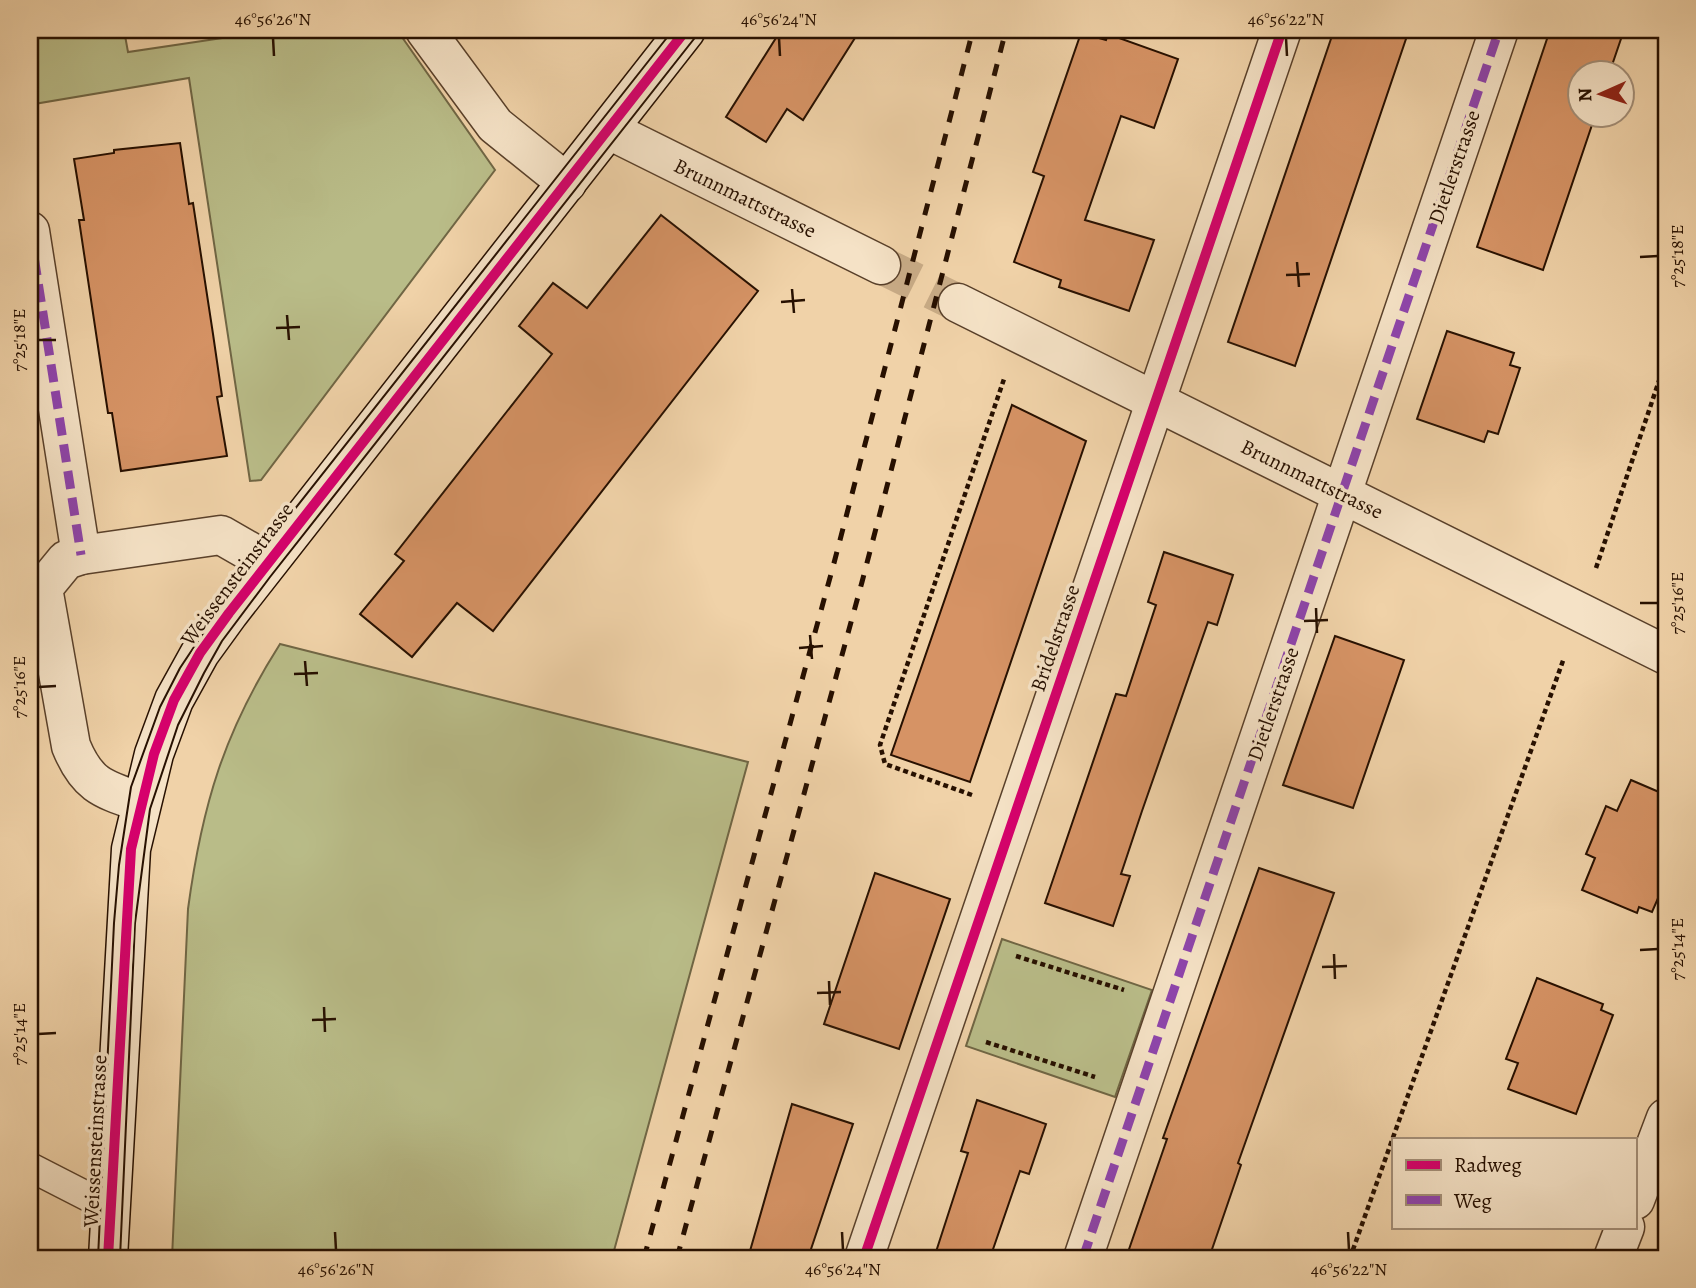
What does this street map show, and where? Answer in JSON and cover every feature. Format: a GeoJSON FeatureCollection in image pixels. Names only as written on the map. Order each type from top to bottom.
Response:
{"type":"FeatureCollection","features":[{"type":"Feature","properties":{"kind":"street"},"geometry":{"type":"LineString","coordinates":[[425,30],[495,125],[567,183]]}},
{"type":"Feature","properties":{"kind":"street","name":"Weissensteinstrasse"},"geometry":{"type":"LineString","coordinates":[[108,1258],[125,913],[131,849],[140,802],[174,700],[200,653],[268,562],[686,30]]}},
{"type":"Feature","properties":{"kind":"street","name":"Bridelstrasse"},"geometry":{"type":"LineString","coordinates":[[864,1258],[1282,30]]}},
{"type":"Feature","properties":{"kind":"street","name":"Dietlerstrasse"},"geometry":{"type":"LineString","coordinates":[[1083,1258],[1344,495],[1499,30]]}},
{"type":"Feature","properties":{"kind":"street","name":"Brunnmattstrasse"},"geometry":{"type":"LineString","coordinates":[[609,130],[881,265]]}},
{"type":"Feature","properties":{"kind":"street"},"geometry":{"type":"LineString","coordinates":[[30,231],[80,555]]}},
{"type":"Feature","properties":{"kind":"street","name":"Brunnmattstrasse"},"geometry":{"type":"LineString","coordinates":[[958,303],[1666,655]]}},
{"type":"Feature","properties":{"kind":"street"},"geometry":{"type":"LineString","coordinates":[[140,802],[101,788],[88,779],[77,761],[36,587],[66,560],[80,555],[221,535],[268,562]]}},
{"type":"Feature","properties":{"kind":"street"},"geometry":{"type":"LineString","coordinates":[[1636,1197],[1666,1118]]}},
{"type":"Feature","properties":{"kind":"street"},"geometry":{"type":"LineString","coordinates":[[1613,1258],[1625,1228]]}},
{"type":"Feature","properties":{"kind":"lane","name":"Weissensteinstrasse"},"geometry":{"type":"LineString","coordinates":[[30,1167],[110,1208]]}},
{"type":"Feature","properties":{"kind":"path"},"geometry":{"type":"LineString","coordinates":[[1393,1138],[1581,612],[1666,359]]}},
{"type":"Feature","properties":{"kind":"path"},"geometry":{"type":"LineString","coordinates":[[997,398],[880,745],[885,764],[1016,810]]}},
{"type":"Feature","properties":{"kind":"path"},"geometry":{"type":"LineString","coordinates":[[972,941],[1132,993]]}},
{"type":"Feature","properties":{"kind":"path"},"geometry":{"type":"LineString","coordinates":[[942,1027],[1100,1078]]}},
{"type":"Feature","properties":{"kind":"path"},"geometry":{"type":"LineString","coordinates":[[1350,1258],[1392,1141]]}},
{"type":"Feature","properties":{"kind":"green space"},"geometry":{"type":"Polygon","coordinates":[[[30,30],[124,30],[128,52],[276,30],[397,30],[495,170],[261,480],[250,481],[189,78],[34,104],[30,76],[30,30]]]}},
{"type":"Feature","properties":{"kind":"green space"},"geometry":{"type":"Polygon","coordinates":[[[280,644],[748,762],[612,1258],[172,1258],[188,909],[200,836],[208,803],[230,739],[280,644]]]}},
{"type":"Feature","properties":{"kind":"green space"},"geometry":{"type":"Polygon","coordinates":[[[1002,939],[1152,990],[1115,1097],[966,1046],[1002,939]]]}},
{"type":"Feature","properties":{"kind":"building"},"geometry":{"type":"Polygon","coordinates":[[[781,30],[860,30],[803,120],[787,109],[766,142],[726,117],[781,30]]]}},
{"type":"Feature","properties":{"kind":"building"},"geometry":{"type":"Polygon","coordinates":[[[1334,30],[1409,30],[1295,366],[1228,342],[1334,30]]]}},
{"type":"Feature","properties":{"kind":"building"},"geometry":{"type":"Polygon","coordinates":[[[1550,30],[1624,30],[1614,60],[1566,60],[1566,130],[1590,130],[1543,270],[1477,247],[1550,30]]]}},
{"type":"Feature","properties":{"kind":"building"},"geometry":{"type":"Polygon","coordinates":[[[1081,33],[1106,40],[1108,34],[1178,59],[1154,128],[1121,116],[1085,220],[1154,240],[1129,311],[1059,287],[1061,280],[1014,262],[1044,176],[1033,172],[1081,33]]]}},
{"type":"Feature","properties":{"kind":"building"},"geometry":{"type":"Polygon","coordinates":[[[180,143],[189,204],[193,203],[213,334],[222,396],[217,397],[227,456],[121,471],[112,413],[108,413],[79,220],[84,220],[74,159],[114,153],[114,150],[180,143]]]}},
{"type":"Feature","properties":{"kind":"building"},"geometry":{"type":"Polygon","coordinates":[[[661,215],[758,291],[493,631],[457,603],[412,657],[360,614],[404,561],[395,554],[552,354],[519,326],[553,283],[587,308],[661,215]]]}},
{"type":"Feature","properties":{"kind":"building"},"geometry":{"type":"Polygon","coordinates":[[[1447,331],[1514,353],[1510,365],[1520,368],[1498,434],[1488,431],[1484,442],[1417,419],[1447,331]]]}},
{"type":"Feature","properties":{"kind":"building"},"geometry":{"type":"Polygon","coordinates":[[[1012,405],[1086,441],[970,782],[891,755],[1012,405]]]}},
{"type":"Feature","properties":{"kind":"building"},"geometry":{"type":"Polygon","coordinates":[[[1164,552],[1233,575],[1217,625],[1208,622],[1142,811],[1121,874],[1130,876],[1113,926],[1045,903],[1116,694],[1126,696],[1156,605],[1148,602],[1164,552]]]}},
{"type":"Feature","properties":{"kind":"building"},"geometry":{"type":"Polygon","coordinates":[[[1335,636],[1404,660],[1353,808],[1283,785],[1335,636]]]}},
{"type":"Feature","properties":{"kind":"building"},"geometry":{"type":"Polygon","coordinates":[[[1631,780],[1666,795],[1666,880],[1652,912],[1639,907],[1637,913],[1582,890],[1595,858],[1586,854],[1606,806],[1617,811],[1631,780]]]}},
{"type":"Feature","properties":{"kind":"building"},"geometry":{"type":"Polygon","coordinates":[[[1259,868],[1334,893],[1238,1163],[1241,1165],[1209,1258],[1126,1258],[1167,1139],[1163,1138],[1259,868]]]}},
{"type":"Feature","properties":{"kind":"building"},"geometry":{"type":"Polygon","coordinates":[[[875,873],[950,899],[899,1049],[824,1024],[875,873]]]}},
{"type":"Feature","properties":{"kind":"building"},"geometry":{"type":"Polygon","coordinates":[[[1537,978],[1603,1004],[1601,1010],[1613,1015],[1576,1114],[1508,1089],[1518,1063],[1506,1059],[1537,978]]]}},
{"type":"Feature","properties":{"kind":"building"},"geometry":{"type":"Polygon","coordinates":[[[977,1100],[1046,1124],[1029,1174],[1020,1171],[990,1258],[934,1258],[968,1153],[961,1151],[977,1100]]]}},
{"type":"Feature","properties":{"kind":"building"},"geometry":{"type":"Polygon","coordinates":[[[792,1104],[853,1124],[808,1258],[748,1258],[792,1104]]]}},
{"type":"Feature","properties":{"kind":"tunnel"},"geometry":{"type":"LineString","coordinates":[[881,265],[958,303]]}},
{"type":"Feature","properties":{"kind":"tram line"},"geometry":{"type":"LineString","coordinates":[[98,1258],[119,865],[131,787],[160,707],[180,668],[238,581],[673,30]]}},
{"type":"Feature","properties":{"kind":"tram line"},"geometry":{"type":"LineString","coordinates":[[120,1258],[135,923],[150,809],[178,725],[222,641],[270,577],[701,30]]}},
{"type":"Feature","properties":{"kind":"railway"},"geometry":{"type":"LineString","coordinates":[[644,1258],[834,563],[973,30]]}},
{"type":"Feature","properties":{"kind":"railway"},"geometry":{"type":"LineString","coordinates":[[677,1258],[862,582],[1006,30]]}},
{"type":"Feature","properties":{"kind":"marked path"},"geometry":{"type":"LineString","coordinates":[[1083,1258],[1499,30]]}},
{"type":"Feature","properties":{"kind":"marked path"},"geometry":{"type":"LineString","coordinates":[[30,231],[81,555]]}},
{"type":"Feature","properties":{"kind":"cycle path"},"geometry":{"type":"LineString","coordinates":[[108,1258],[131,849],[154,754],[174,700],[200,653],[229,613],[686,30]]}},
{"type":"Feature","properties":{"kind":"cycle path"},"geometry":{"type":"LineString","coordinates":[[864,1258],[1282,30]]}}]}
